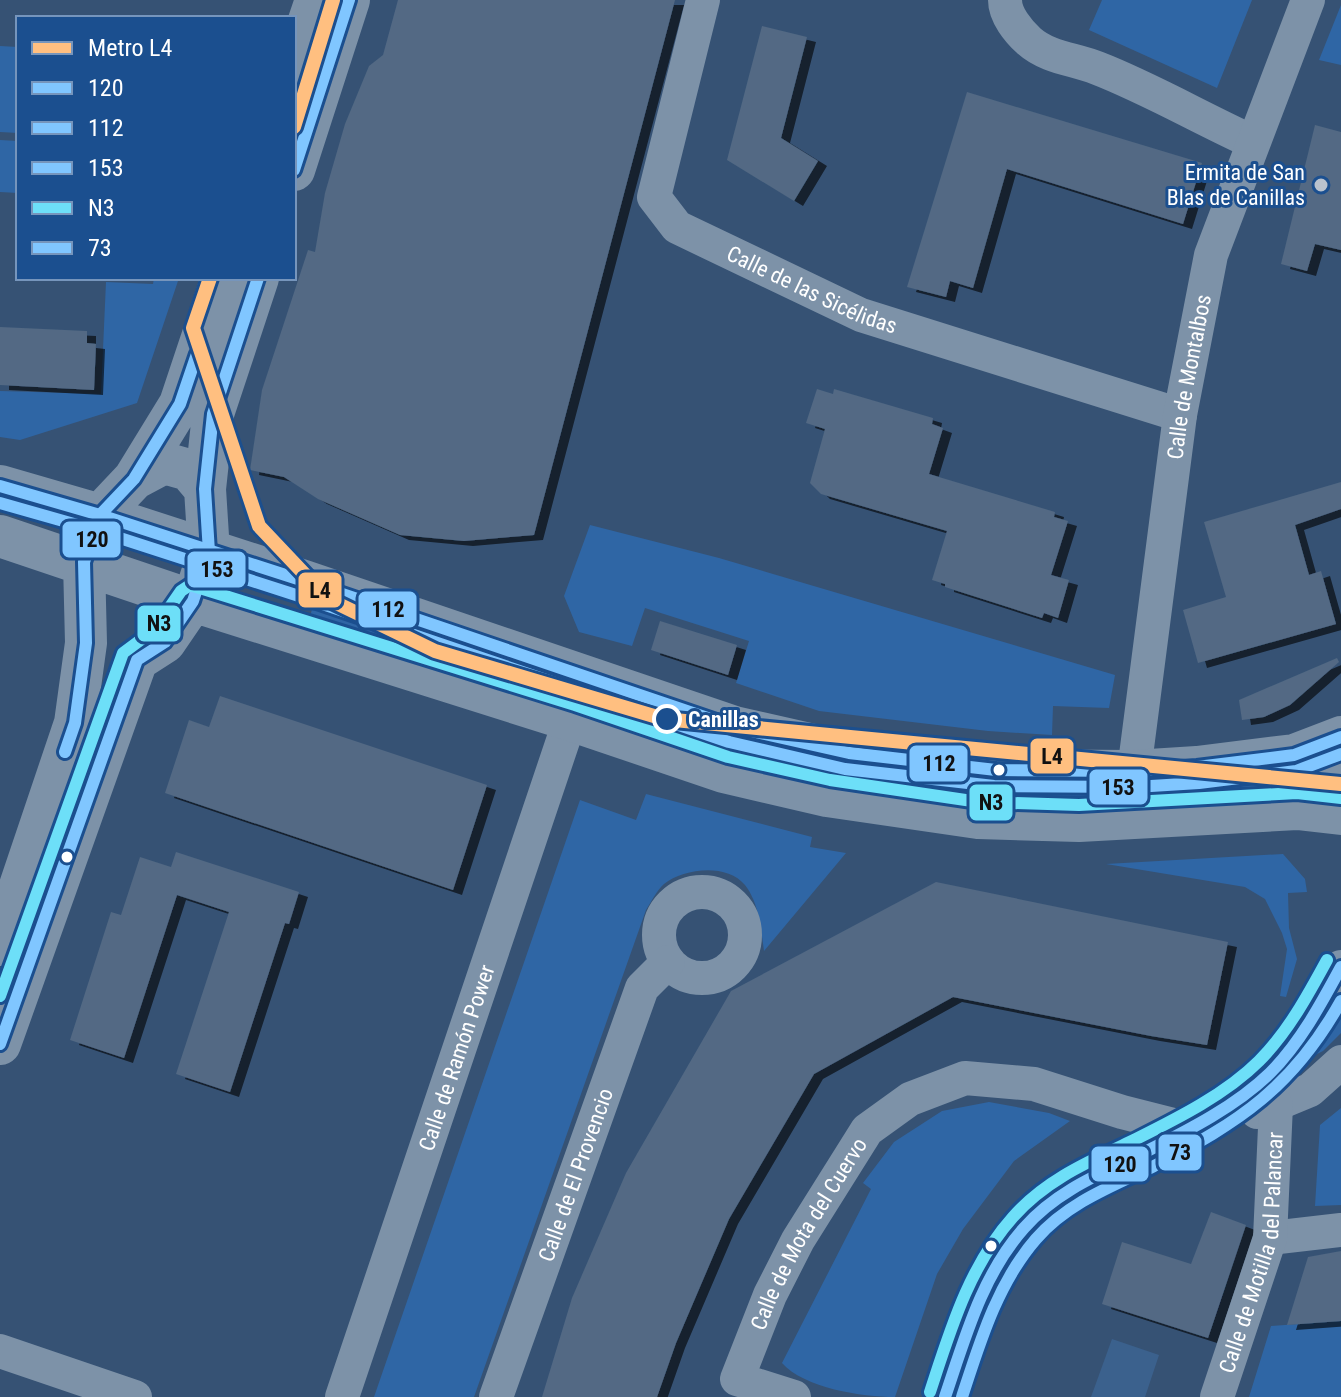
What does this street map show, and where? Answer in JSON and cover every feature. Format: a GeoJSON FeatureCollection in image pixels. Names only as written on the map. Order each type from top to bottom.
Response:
{"type":"FeatureCollection","features":[{"type":"Feature","properties":{"kind":"street"},"geometry":{"type":"LineString","coordinates":[[296,59],[316,0]]}},
{"type":"Feature","properties":{"kind":"street"},"geometry":{"type":"LineString","coordinates":[[296,164],[349,0]]}},
{"type":"Feature","properties":{"kind":"street","name":"Calle de las Sicélidas"},"geometry":{"type":"LineString","coordinates":[[703,0],[654,197],[677,227],[861,315],[1180,415]]}},
{"type":"Feature","properties":{"kind":"street"},"geometry":{"type":"LineString","coordinates":[[1005,0],[1005,8],[1031,43],[1059,57],[1097,67],[1253,142]]}},
{"type":"Feature","properties":{"kind":"street","name":"Calle de Montalbos"},"geometry":{"type":"LineString","coordinates":[[1134,771],[1180,415],[1211,255],[1308,0]]}},
{"type":"Feature","properties":{"kind":"street"},"geometry":{"type":"LineString","coordinates":[[0,945],[75,723],[86,643],[84,562],[100,515],[134,479],[180,404],[221,280]]}},
{"type":"Feature","properties":{"kind":"street"},"geometry":{"type":"LineString","coordinates":[[0,1044],[137,660],[165,642],[193,601],[209,552],[205,489],[213,414],[257,280]]}},
{"type":"Feature","properties":{"kind":"street"},"geometry":{"type":"LineString","coordinates":[[134,479],[164,463],[189,470],[205,489]]}},
{"type":"Feature","properties":{"kind":"street"},"geometry":{"type":"LineString","coordinates":[[0,486],[100,515],[734,727],[849,753],[982,768],[1134,771],[1294,755],[1341,737]]}},
{"type":"Feature","properties":{"kind":"street"},"geometry":{"type":"LineString","coordinates":[[0,536],[724,772],[827,796],[978,818],[1079,821],[1297,809],[1341,814]]}},
{"type":"Feature","properties":{"kind":"street"},"geometry":{"type":"LineString","coordinates":[[86,643],[137,660]]}},
{"type":"Feature","properties":{"kind":"street","name":"Calle de Ramón Power"},"geometry":{"type":"LineString","coordinates":[[342,1397],[570,720]]}},
{"type":"Feature","properties":{"kind":"street"},"geometry":{"type":"LineString","coordinates":[[1341,757],[1341,794]]}},
{"type":"Feature","properties":{"kind":"street","name":"Calle de El Provencio"},"geometry":{"type":"LineString","coordinates":[[496,1397],[642,988],[668,962]]}},
{"type":"Feature","properties":{"kind":"street"},"geometry":{"type":"LineString","coordinates":[[945,1397],[987,1279],[1026,1226],[1063,1192],[1189,1129],[1258,1084],[1290,1049],[1320,1008],[1341,967]]}},
{"type":"Feature","properties":{"kind":"street"},"geometry":{"type":"LineString","coordinates":[[1151,1149],[1310,1090],[1341,1062]]}},
{"type":"Feature","properties":{"kind":"street","name":"Calle de Mota del Cuervo"},"geometry":{"type":"LineString","coordinates":[[794,1397],[737,1379],[770,1295],[798,1240],[867,1130],[910,1099],[965,1078],[1034,1084],[1189,1129]]}},
{"type":"Feature","properties":{"kind":"street","name":"Calle de Motilla del Palancar"},"geometry":{"type":"LineString","coordinates":[[1217,1397],[1270,1238],[1276,1105]]}},
{"type":"Feature","properties":{"kind":"street"},"geometry":{"type":"LineString","coordinates":[[1270,1238],[1341,1230]]}},
{"type":"Feature","properties":{"kind":"street"},"geometry":{"type":"LineString","coordinates":[[0,1351],[135,1397]]}},
{"type":"Feature","properties":{"kind":"shaded area"},"geometry":{"type":"Polygon","coordinates":[[[1102,0],[1252,0],[1217,88],[1089,30],[1102,0]]]}},
{"type":"Feature","properties":{"kind":"shaded area"},"geometry":{"type":"Polygon","coordinates":[[[1341,5],[1341,65],[1319,60],[1341,5]]]}},
{"type":"Feature","properties":{"kind":"shaded area"},"geometry":{"type":"Polygon","coordinates":[[[0,46],[16,47],[16,133],[0,132],[0,46]]]}},
{"type":"Feature","properties":{"kind":"shaded area"},"geometry":{"type":"Polygon","coordinates":[[[0,140],[16,141],[16,193],[0,192],[0,140]]]}},
{"type":"Feature","properties":{"kind":"shaded area"},"geometry":{"type":"Polygon","coordinates":[[[154,280],[178,280],[137,403],[20,440],[0,437],[0,391],[101,394],[106,282],[153,284],[154,280]]]}},
{"type":"Feature","properties":{"kind":"shaded area"},"geometry":{"type":"Polygon","coordinates":[[[590,525],[719,558],[1115,675],[1109,708],[1053,706],[1052,735],[988,731],[819,711],[736,683],[749,641],[645,608],[632,646],[579,632],[564,596],[590,525]]]}},
{"type":"Feature","properties":{"kind":"shaded area"},"geometry":{"type":"Polygon","coordinates":[[[313,605],[732,744],[1282,772],[1284,794],[1063,804],[1063,797],[1050,796],[1048,805],[969,800],[780,771],[781,762],[761,758],[760,767],[309,621],[313,605]]]}},
{"type":"Feature","properties":{"kind":"shaded area"},"geometry":{"type":"Polygon","coordinates":[[[646,794],[812,837],[810,847],[846,853],[764,951],[759,916],[745,885],[737,878],[717,871],[694,871],[661,887],[646,910],[474,1397],[374,1397],[580,800],[636,820],[646,794]]]}},
{"type":"Feature","properties":{"kind":"shaded area"},"geometry":{"type":"Polygon","coordinates":[[[1283,854],[1305,879],[1307,892],[1288,893],[1289,928],[1297,959],[1286,997],[1280,996],[1287,949],[1265,899],[1245,887],[1106,864],[1283,854]]]}},
{"type":"Feature","properties":{"kind":"shaded area"},"geometry":{"type":"Polygon","coordinates":[[[1341,1008],[1341,1033],[1323,1051],[1305,1060],[1324,1037],[1341,1008]]]}},
{"type":"Feature","properties":{"kind":"shaded area"},"geometry":{"type":"Polygon","coordinates":[[[989,1102],[1049,1113],[1070,1121],[1014,1161],[963,1229],[937,1274],[895,1397],[834,1389],[792,1372],[782,1363],[871,1189],[863,1183],[894,1142],[942,1111],[989,1102]]]}},
{"type":"Feature","properties":{"kind":"shaded area"},"geometry":{"type":"Polygon","coordinates":[[[1341,1108],[1341,1205],[1315,1206],[1320,1125],[1341,1108]]]}},
{"type":"Feature","properties":{"kind":"shaded area"},"geometry":{"type":"Polygon","coordinates":[[[1341,1321],[1341,1397],[1249,1397],[1271,1326],[1341,1321]]]}},
{"type":"Feature","properties":{"kind":"shaded area"},"geometry":{"type":"Polygon","coordinates":[[[1112,1339],[1159,1355],[1145,1397],[1091,1397],[1112,1339]]]}},
{"type":"Feature","properties":{"kind":"building"},"geometry":{"type":"Polygon","coordinates":[[[398,0],[675,0],[534,535],[464,541],[400,535],[318,499],[284,477],[250,470],[262,390],[308,250],[315,252],[325,193],[345,124],[369,66],[383,55],[398,0]]]}},
{"type":"Feature","properties":{"kind":"building"},"geometry":{"type":"Polygon","coordinates":[[[762,26],[807,37],[781,138],[818,161],[794,201],[727,160],[762,26]]]}},
{"type":"Feature","properties":{"kind":"building"},"geometry":{"type":"Polygon","coordinates":[[[967,92],[1202,163],[1183,224],[1007,169],[973,288],[950,281],[946,297],[907,287],[967,92]]]}},
{"type":"Feature","properties":{"kind":"building","name":"Ermita de San Blas de Canillas"},"geometry":{"type":"Polygon","coordinates":[[[1315,125],[1341,132],[1341,250],[1315,244],[1307,271],[1281,264],[1315,125]]]}},
{"type":"Feature","properties":{"kind":"building"},"geometry":{"type":"Polygon","coordinates":[[[0,327],[87,331],[87,343],[96,344],[94,390],[0,385],[0,327]]]}},
{"type":"Feature","properties":{"kind":"building"},"geometry":{"type":"Polygon","coordinates":[[[817,389],[833,394],[834,389],[933,418],[932,424],[943,428],[929,474],[1055,512],[1054,517],[1068,521],[1051,575],[1069,580],[1058,618],[1044,613],[1042,618],[932,580],[947,531],[821,494],[810,483],[825,429],[806,423],[817,389]]]}},
{"type":"Feature","properties":{"kind":"building"},"geometry":{"type":"Polygon","coordinates":[[[1341,482],[1341,509],[1295,525],[1309,575],[1321,571],[1336,624],[1198,663],[1183,610],[1226,597],[1204,522],[1341,482]]]}},
{"type":"Feature","properties":{"kind":"building"},"geometry":{"type":"Polygon","coordinates":[[[660,621],[737,645],[728,675],[651,650],[660,621]]]}},
{"type":"Feature","properties":{"kind":"building"},"geometry":{"type":"Polygon","coordinates":[[[1337,658],[1339,662],[1290,705],[1264,717],[1242,720],[1239,700],[1337,658]]]}},
{"type":"Feature","properties":{"kind":"building"},"geometry":{"type":"Polygon","coordinates":[[[220,696],[487,785],[453,890],[165,793],[189,720],[209,727],[220,696]]]}},
{"type":"Feature","properties":{"kind":"building"},"geometry":{"type":"Polygon","coordinates":[[[176,852],[299,892],[289,924],[285,923],[230,1092],[176,1074],[229,912],[177,895],[124,1058],[70,1040],[111,912],[121,915],[140,857],[171,867],[176,852]]]}},
{"type":"Feature","properties":{"kind":"building"},"geometry":{"type":"Polygon","coordinates":[[[936,882],[1228,942],[1207,1045],[953,997],[814,1074],[729,1219],[676,1343],[657,1397],[542,1397],[572,1298],[626,1173],[731,991],[936,882]]]}},
{"type":"Feature","properties":{"kind":"building"},"geometry":{"type":"Polygon","coordinates":[[[1211,1212],[1246,1225],[1208,1338],[1102,1304],[1122,1242],[1191,1264],[1211,1212]]]}},
{"type":"Feature","properties":{"kind":"building"},"geometry":{"type":"Polygon","coordinates":[[[1341,1251],[1341,1321],[1287,1325],[1308,1257],[1341,1251]]]}},
{"type":"Feature","properties":{"kind":"metro line","name":"L4"},"geometry":{"type":"LineString","coordinates":[[296,120],[333,0]]}},
{"type":"Feature","properties":{"kind":"metro line","name":"L4"},"geometry":{"type":"LineString","coordinates":[[209,280],[193,328],[259,526],[328,599],[435,651],[664,719],[1341,784]]}},
{"type":"Feature","properties":{"kind":"transit line","name":"120"},"geometry":{"type":"LineString","coordinates":[[296,164],[349,0]]}},
{"type":"Feature","properties":{"kind":"transit line","name":"120"},"geometry":{"type":"LineString","coordinates":[[0,1044],[137,660],[165,642],[193,601],[209,552],[205,489],[213,414],[257,280]]}},
{"type":"Feature","properties":{"kind":"transit line","name":"120"},"geometry":{"type":"LineString","coordinates":[[65,752],[75,723],[86,643],[84,562],[100,515],[134,479],[180,404],[197,354]]}},
{"type":"Feature","properties":{"kind":"transit line","name":"112"},"geometry":{"type":"LineString","coordinates":[[0,486],[304,581],[734,727],[849,753],[996,770],[1134,771],[1294,755],[1341,737]]}},
{"type":"Feature","properties":{"kind":"transit line","name":"153"},"geometry":{"type":"LineString","coordinates":[[0,503],[95,530],[299,596],[729,742],[845,769],[994,786],[1135,787],[1296,771],[1341,754]]}},
{"type":"Feature","properties":{"kind":"transit line","name":"N3"},"geometry":{"type":"LineString","coordinates":[[0,996],[123,653],[154,630],[181,591],[190,585],[575,705],[728,757],[830,780],[979,802],[1079,805],[1297,793],[1341,798]]}},
{"type":"Feature","properties":{"kind":"transit line","name":"N3"},"geometry":{"type":"LineString","coordinates":[[930,1392],[962,1300],[984,1256],[1013,1217],[1055,1181],[1185,1114],[1246,1073],[1288,1026],[1327,960]]}},
{"type":"Feature","properties":{"kind":"transit line","name":"120"},"geometry":{"type":"LineString","coordinates":[[945,1397],[986,1287],[1009,1246],[1024,1228],[1066,1192],[1195,1126],[1257,1085],[1300,1036],[1341,967]]}},
{"type":"Feature","properties":{"kind":"transit line","name":"73"},"geometry":{"type":"LineString","coordinates":[[962,1397],[1000,1294],[1022,1256],[1048,1226],[1106,1188],[1213,1134],[1262,1099],[1304,1057],[1341,1001]]}},
{"type":"Feature","properties":{"kind":"place","name":"Ermita de San Blas de Canillas"},"geometry":{"type":"Point","coordinates":[1321,185]}},
{"type":"Feature","properties":{"kind":"place","name":"Canillas"},"geometry":{"type":"Point","coordinates":[667,719]}}]}
